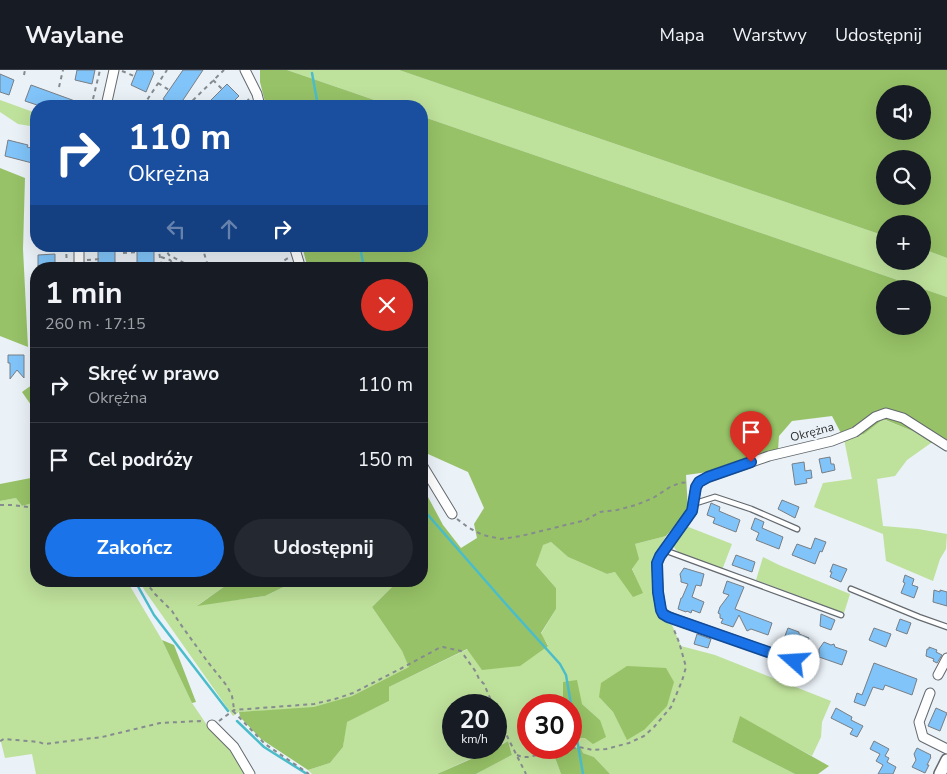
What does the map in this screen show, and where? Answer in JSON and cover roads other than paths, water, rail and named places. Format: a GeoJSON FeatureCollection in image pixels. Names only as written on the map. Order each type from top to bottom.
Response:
{"type":"FeatureCollection","features":[{"type":"Feature","properties":{"kind":"street"},"geometry":{"type":"LineString","coordinates":[[107,100],[114,70]]}},
{"type":"Feature","properties":{"kind":"street"},"geometry":{"type":"LineString","coordinates":[[245,70],[258,100]]}},
{"type":"Feature","properties":{"kind":"street","name":"Okrężna"},"geometry":{"type":"LineString","coordinates":[[693,504],[696,487],[699,482],[708,477],[769,456],[832,441],[855,432],[875,417],[886,413],[903,418],[947,446]]}},
{"type":"Feature","properties":{"kind":"street"},"geometry":{"type":"LineString","coordinates":[[428,475],[452,514]]}},
{"type":"Feature","properties":{"kind":"street"},"geometry":{"type":"LineString","coordinates":[[693,504],[689,518],[664,550],[657,563],[658,592],[663,614],[811,667]]}},
{"type":"Feature","properties":{"kind":"street"},"geometry":{"type":"LineString","coordinates":[[938,675],[947,658]]}},
{"type":"Feature","properties":{"kind":"street"},"geometry":{"type":"LineString","coordinates":[[930,693],[918,722],[923,737],[947,749]]}},
{"type":"Feature","properties":{"kind":"street"},"geometry":{"type":"LineString","coordinates":[[212,725],[234,747],[250,774]]}},
{"type":"Feature","properties":{"kind":"street"},"geometry":{"type":"LineString","coordinates":[[940,774],[947,760]]}},
{"type":"Feature","properties":{"kind":"lane"},"geometry":{"type":"LineString","coordinates":[[693,504],[714,497],[752,509],[797,529]]}},
{"type":"Feature","properties":{"kind":"lane"},"geometry":{"type":"LineString","coordinates":[[664,550],[841,615]]}},
{"type":"Feature","properties":{"kind":"lane"},"geometry":{"type":"LineString","coordinates":[[851,589],[947,627]]}},
{"type":"Feature","properties":{"kind":"waterway"},"geometry":{"type":"LineString","coordinates":[[312,73],[317,100]]}},
{"type":"Feature","properties":{"kind":"waterway"},"geometry":{"type":"LineString","coordinates":[[361,252],[363,262]]}},
{"type":"Feature","properties":{"kind":"waterway"},"geometry":{"type":"LineString","coordinates":[[428,515],[560,664],[566,675],[583,774]]}},
{"type":"Feature","properties":{"kind":"waterway"},"geometry":{"type":"LineString","coordinates":[[138,587],[154,615],[228,711]]}},
{"type":"Feature","properties":{"kind":"waterway"},"geometry":{"type":"LineString","coordinates":[[237,721],[264,747],[307,774]]}}]}
